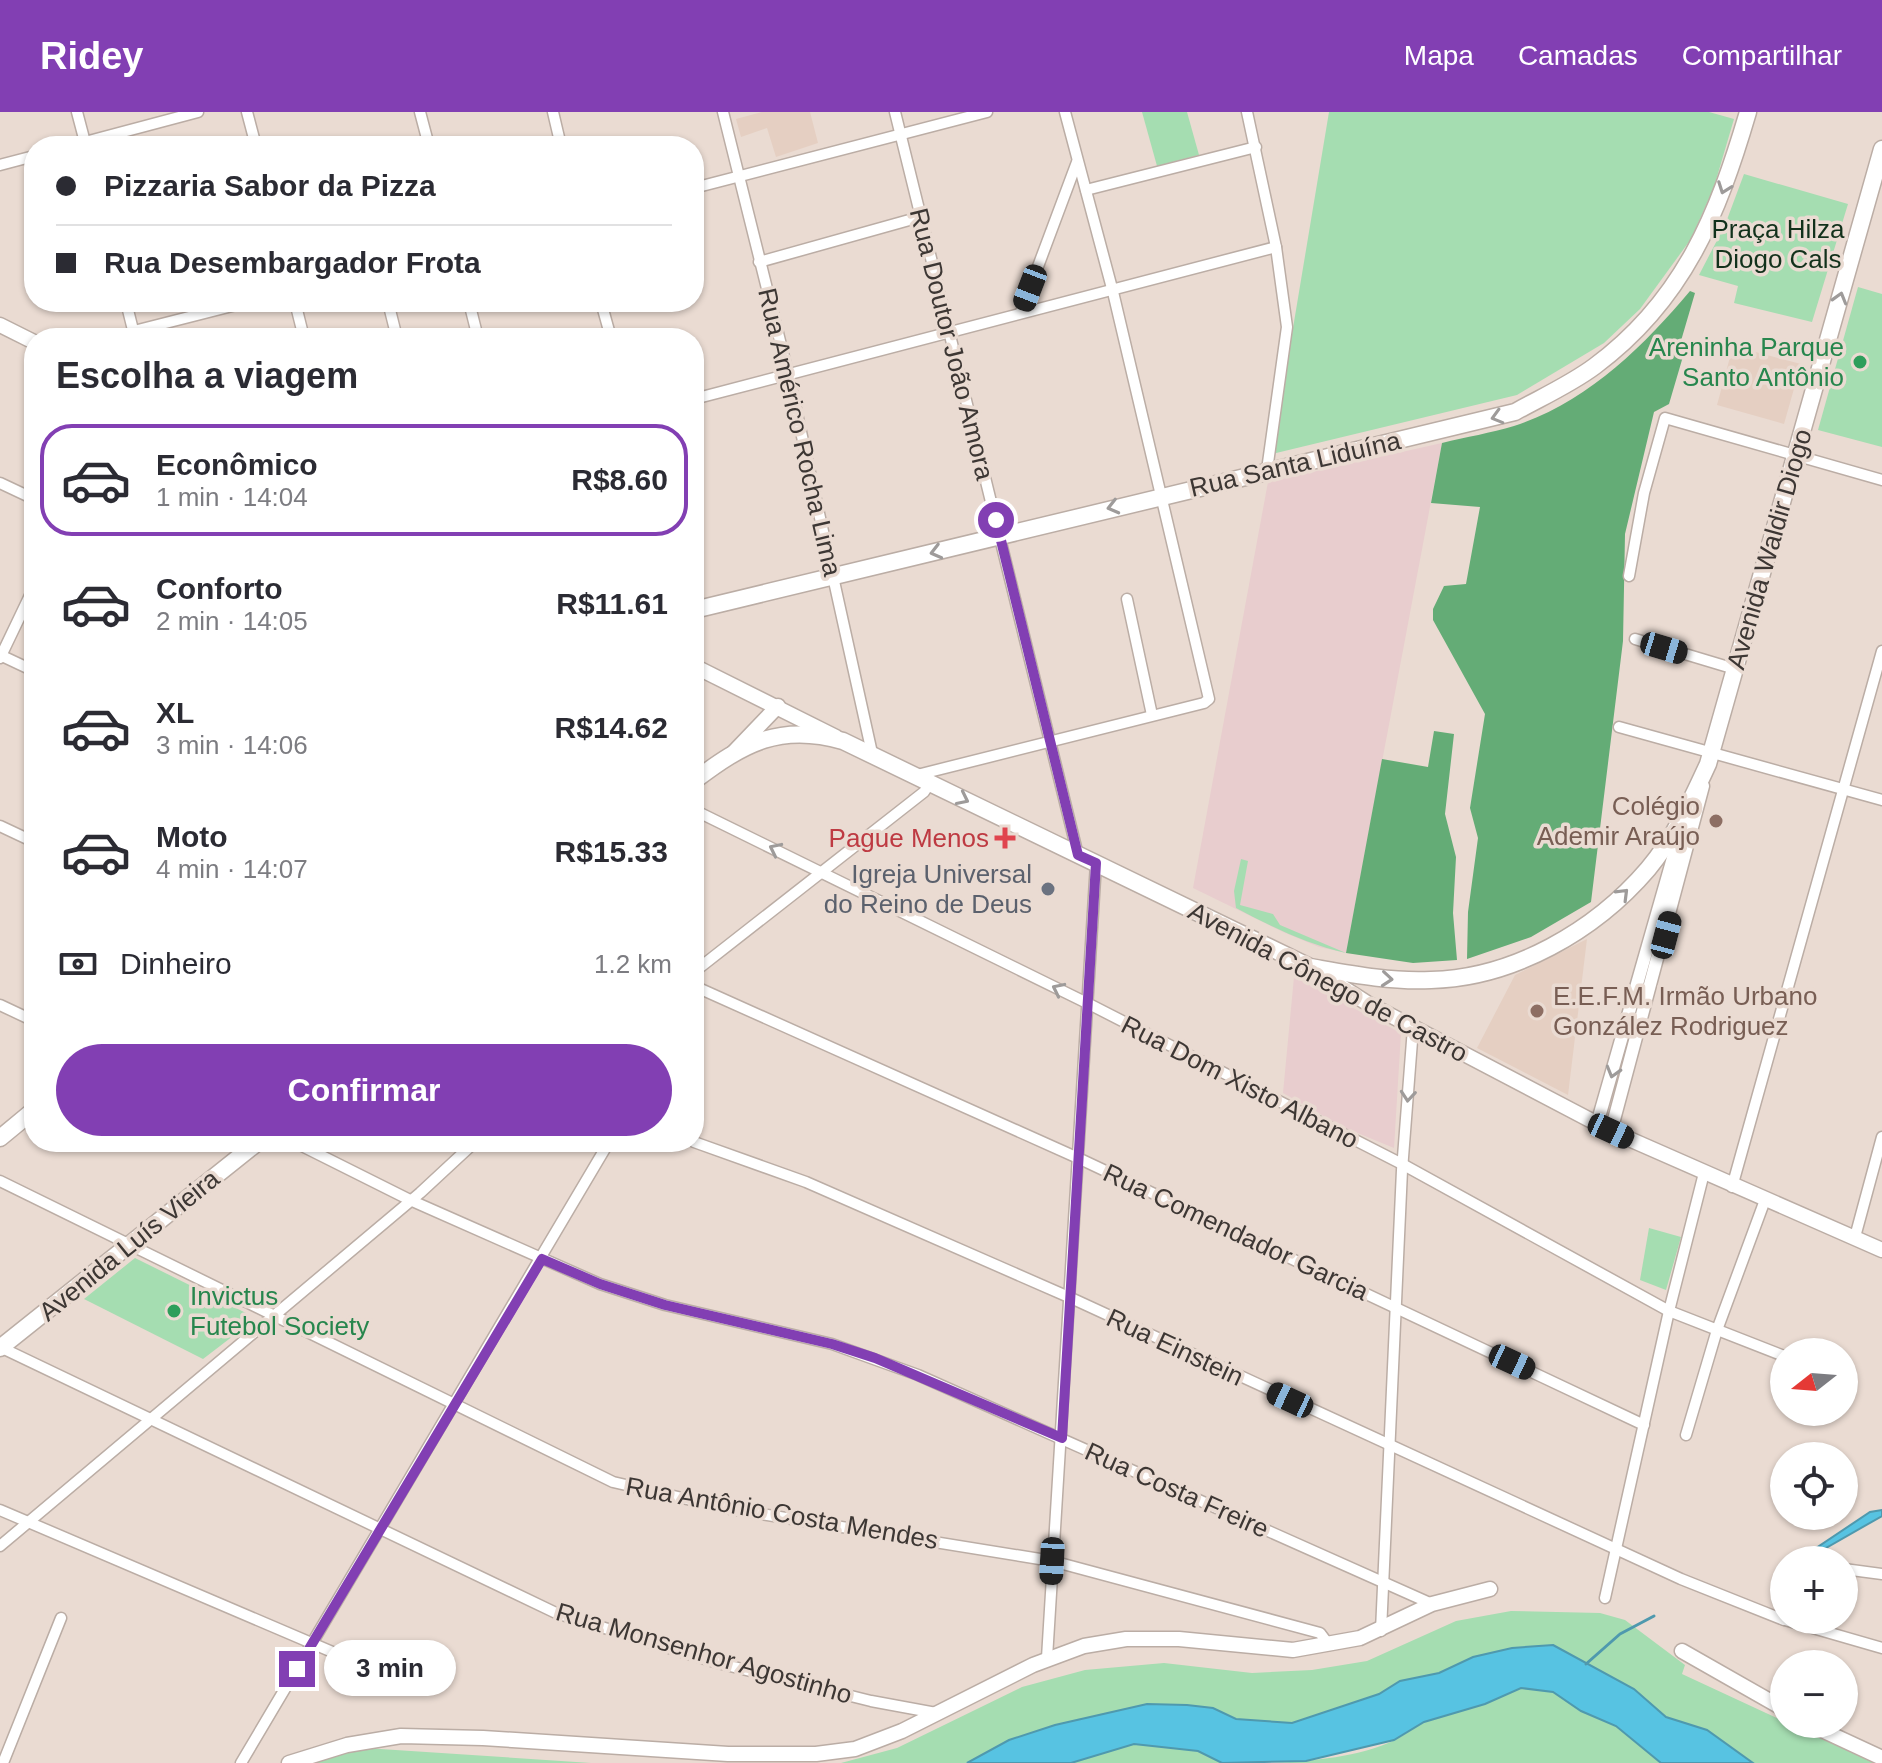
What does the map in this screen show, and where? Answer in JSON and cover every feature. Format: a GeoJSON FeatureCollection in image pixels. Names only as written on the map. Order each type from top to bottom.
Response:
{"type":"FeatureCollection","features":[{"type":"Feature","properties":{"kind":"main road","name":"Rua Santa Liduína"},"geometry":{"type":"LineString","coordinates":[[704,608],[835,578],[1161,495],[1499,417],[1596,365],[1632,333],[1671,290],[1707,232],[1745,113]]}},
{"type":"Feature","properties":{"kind":"main road","name":"Avenida Waldir Diogo"},"geometry":{"type":"LineString","coordinates":[[1310,967],[1384,980],[1435,980],[1472,975],[1520,962],[1569,937],[1611,906],[1648,869],[1687,809],[1710,758],[1882,149]]}},
{"type":"Feature","properties":{"kind":"main road"},"geometry":{"type":"LineString","coordinates":[[0,325],[24,337]]}},
{"type":"Feature","properties":{"kind":"main road","name":"Avenida Cônego de Castro"},"geometry":{"type":"LineString","coordinates":[[704,671],[1310,967],[1413,1028],[1604,1128],[1732,1187],[1882,1250]]}},
{"type":"Feature","properties":{"kind":"main road"},"geometry":{"type":"LineString","coordinates":[[732,754],[778,706]]}},
{"type":"Feature","properties":{"kind":"main road"},"geometry":{"type":"LineString","coordinates":[[704,774],[747,744],[784,735],[812,734],[843,741]]}},
{"type":"Feature","properties":{"kind":"main road"},"geometry":{"type":"LineString","coordinates":[[0,1138],[24,1118]]}},
{"type":"Feature","properties":{"kind":"main road","name":"Avenida Luís Vieira"},"geometry":{"type":"LineString","coordinates":[[0,1347],[246,1152]]}},
{"type":"Feature","properties":{"kind":"main road"},"geometry":{"type":"LineString","coordinates":[[289,1763],[347,1745],[401,1736],[454,1736],[728,1754],[816,1754],[855,1749],[937,1713],[1047,1658],[1084,1646],[1126,1639],[1179,1639],[1261,1649],[1329,1645],[1381,1631],[1432,1604],[1490,1589]]}},
{"type":"Feature","properties":{"kind":"main road"},"geometry":{"type":"LineString","coordinates":[[1682,1651],[1770,1701]]}},
{"type":"Feature","properties":{"kind":"main road"},"geometry":{"type":"LineString","coordinates":[[1839,1738],[1882,1758]]}},
{"type":"Feature","properties":{"kind":"street"},"geometry":{"type":"LineString","coordinates":[[77,112],[83,136]]}},
{"type":"Feature","properties":{"kind":"street"},"geometry":{"type":"LineString","coordinates":[[113,136],[198,112]]}},
{"type":"Feature","properties":{"kind":"street"},"geometry":{"type":"LineString","coordinates":[[247,112],[253,136]]}},
{"type":"Feature","properties":{"kind":"street"},"geometry":{"type":"LineString","coordinates":[[420,112],[426,136]]}},
{"type":"Feature","properties":{"kind":"street"},"geometry":{"type":"LineString","coordinates":[[553,112],[559,136]]}},
{"type":"Feature","properties":{"kind":"street","name":"Rua Américo Rocha Lima"},"geometry":{"type":"LineString","coordinates":[[723,112],[788,373],[872,753]]}},
{"type":"Feature","properties":{"kind":"street","name":"Rua Doutor João Amora"},"geometry":{"type":"LineString","coordinates":[[895,112],[1078,855]]}},
{"type":"Feature","properties":{"kind":"street"},"geometry":{"type":"LineString","coordinates":[[704,185],[987,112]]}},
{"type":"Feature","properties":{"kind":"street"},"geometry":{"type":"LineString","coordinates":[[704,964],[924,792],[923,779],[1050,741],[1208,701],[1183,580],[1113,292],[1065,112]]}},
{"type":"Feature","properties":{"kind":"street"},"geometry":{"type":"LineString","coordinates":[[1247,112],[1276,247],[1287,342],[1267,470]]}},
{"type":"Feature","properties":{"kind":"street"},"geometry":{"type":"LineString","coordinates":[[1086,190],[1256,147]]}},
{"type":"Feature","properties":{"kind":"street"},"geometry":{"type":"LineString","coordinates":[[0,165],[24,159]]}},
{"type":"Feature","properties":{"kind":"street"},"geometry":{"type":"LineString","coordinates":[[1021,312],[1077,162]]}},
{"type":"Feature","properties":{"kind":"street"},"geometry":{"type":"LineString","coordinates":[[759,262],[920,217]]}},
{"type":"Feature","properties":{"kind":"street"},"geometry":{"type":"LineString","coordinates":[[704,396],[1276,247]]}},
{"type":"Feature","properties":{"kind":"street"},"geometry":{"type":"LineString","coordinates":[[156,328],[213,312]]}},
{"type":"Feature","properties":{"kind":"street"},"geometry":{"type":"LineString","coordinates":[[1629,576],[1644,493],[1665,418],[1882,480]]}},
{"type":"Feature","properties":{"kind":"street"},"geometry":{"type":"LineString","coordinates":[[0,483],[24,494]]}},
{"type":"Feature","properties":{"kind":"street"},"geometry":{"type":"LineString","coordinates":[[1127,599],[1152,715]]}},
{"type":"Feature","properties":{"kind":"street"},"geometry":{"type":"LineString","coordinates":[[24,607],[0,656],[24,667]]}},
{"type":"Feature","properties":{"kind":"street"},"geometry":{"type":"LineString","coordinates":[[1635,639],[1735,669]]}},
{"type":"Feature","properties":{"kind":"street"},"geometry":{"type":"LineString","coordinates":[[1732,1187],[1882,651]]}},
{"type":"Feature","properties":{"kind":"street"},"geometry":{"type":"LineString","coordinates":[[1619,727],[1710,758],[1882,800]]}},
{"type":"Feature","properties":{"kind":"street","name":"Avenida Waldir Diogo"},"geometry":{"type":"LineString","coordinates":[[1604,1128],[1710,758]]}},
{"type":"Feature","properties":{"kind":"street","name":"Avenida Waldir Diogo"},"geometry":{"type":"LineString","coordinates":[[1646,984],[1687,809]]}},
{"type":"Feature","properties":{"kind":"street","name":"Rua Dom Xisto Albano"},"geometry":{"type":"LineString","coordinates":[[704,815],[1089,1004],[1402,1164],[1669,1311],[1770,1351]]}},
{"type":"Feature","properties":{"kind":"street"},"geometry":{"type":"LineString","coordinates":[[0,826],[24,837]]}},
{"type":"Feature","properties":{"kind":"street"},"geometry":{"type":"LineString","coordinates":[[1047,1658],[1096,863]]}},
{"type":"Feature","properties":{"kind":"street","name":"Rua Comendador Garcia"},"geometry":{"type":"LineString","coordinates":[[704,990],[1078,1158],[1644,1425]]}},
{"type":"Feature","properties":{"kind":"street"},"geometry":{"type":"LineString","coordinates":[[0,1005],[24,1016]]}},
{"type":"Feature","properties":{"kind":"street"},"geometry":{"type":"LineString","coordinates":[[1381,1631],[1398,1308],[1402,1164],[1413,1028]]}},
{"type":"Feature","properties":{"kind":"street"},"geometry":{"type":"LineString","coordinates":[[1855,1237],[1882,1137]]}},
{"type":"Feature","properties":{"kind":"street","name":"Rua Einstein"},"geometry":{"type":"LineString","coordinates":[[704,1146],[806,1182],[1071,1298],[1391,1448],[1703,1588],[1770,1614]]}},
{"type":"Feature","properties":{"kind":"street","name":"Rua Costa Freire"},"geometry":{"type":"LineString","coordinates":[[314,1152],[410,1200],[600,1284],[665,1305],[846,1348],[918,1375],[1432,1604]]}},
{"type":"Feature","properties":{"kind":"street"},"geometry":{"type":"LineString","coordinates":[[0,1546],[464,1152]]}},
{"type":"Feature","properties":{"kind":"street"},"geometry":{"type":"LineString","coordinates":[[241,1763],[455,1407],[603,1152]]}},
{"type":"Feature","properties":{"kind":"street"},"geometry":{"type":"LineString","coordinates":[[1605,1598],[1669,1311],[1704,1173]]}},
{"type":"Feature","properties":{"kind":"street","name":"Rua Antônio Costa Mendes"},"geometry":{"type":"LineString","coordinates":[[0,1181],[613,1482],[667,1497],[1052,1561],[1320,1633],[1329,1645]]}},
{"type":"Feature","properties":{"kind":"street"},"geometry":{"type":"LineString","coordinates":[[1686,1435],[1717,1330],[1765,1200]]}},
{"type":"Feature","properties":{"kind":"street","name":"Rua Monsenhor Agostinho"},"geometry":{"type":"LineString","coordinates":[[0,1347],[380,1532],[567,1617],[718,1663],[871,1701],[937,1713]]}},
{"type":"Feature","properties":{"kind":"street"},"geometry":{"type":"LineString","coordinates":[[0,1510],[398,1680]]}},
{"type":"Feature","properties":{"kind":"street"},"geometry":{"type":"LineString","coordinates":[[1858,1571],[1882,1574]]}},
{"type":"Feature","properties":{"kind":"street"},"geometry":{"type":"LineString","coordinates":[[3,1763],[61,1618]]}},
{"type":"Feature","properties":{"kind":"street","name":"Rua Einstein"},"geometry":{"type":"LineString","coordinates":[[1833,1634],[1882,1648]]}},
{"type":"Feature","properties":{"kind":"shaded area"},"geometry":{"type":"Polygon","coordinates":[[[762,112],[810,112],[818,143],[776,157],[767,128],[741,137],[736,119],[762,112]]]}},
{"type":"Feature","properties":{"kind":"shaded area"},"geometry":{"type":"Polygon","coordinates":[[[1733,346],[1801,364],[1784,424],[1717,405],[1733,346]]]}},
{"type":"Feature","properties":{"kind":"shaded area"},"geometry":{"type":"Polygon","coordinates":[[[1442,443],[1346,953],[1319,947],[1283,932],[1193,888],[1268,482],[1442,443]]]}},
{"type":"Feature","properties":{"kind":"shaded area","name":"E.E.F.M. Irmão Urbano González Rodriguez"},"geometry":{"type":"Polygon","coordinates":[[[1587,939],[1568,1095],[1477,1048],[1515,975],[1587,939]]]}},
{"type":"Feature","properties":{"kind":"shaded area"},"geometry":{"type":"Polygon","coordinates":[[[1294,977],[1401,1033],[1394,1148],[1343,1127],[1283,1093],[1294,977]]]}},
{"type":"Feature","properties":{"kind":"green space"},"geometry":{"type":"Polygon","coordinates":[[[1142,112],[1187,112],[1199,155],[1157,166],[1142,112]]]}},
{"type":"Feature","properties":{"kind":"green space"},"geometry":{"type":"Polygon","coordinates":[[[1329,112],[1709,112],[1734,119],[1714,187],[1691,239],[1640,309],[1604,343],[1517,395],[1272,454],[1329,112]]]}},
{"type":"Feature","properties":{"kind":"green space","name":"Praça Hilza Diogo Cals"},"geometry":{"type":"Polygon","coordinates":[[[1744,174],[1848,204],[1812,322],[1734,303],[1738,286],[1699,275],[1725,225],[1744,174]]]}},
{"type":"Feature","properties":{"kind":"green space","name":"Areninha Parque Santo Antônio"},"geometry":{"type":"Polygon","coordinates":[[[1858,287],[1882,294],[1882,447],[1818,430],[1858,287]]]}},
{"type":"Feature","properties":{"kind":"green space"},"geometry":{"type":"Polygon","coordinates":[[[1690,291],[1695,293],[1678,351],[1684,353],[1669,404],[1654,412],[1625,534],[1623,641],[1591,902],[1531,937],[1467,959],[1468,912],[1478,838],[1470,808],[1485,714],[1433,620],[1433,609],[1444,586],[1466,584],[1480,507],[1431,503],[1442,443],[1514,426],[1565,403],[1633,352],[1690,291]]]}},
{"type":"Feature","properties":{"kind":"green space"},"geometry":{"type":"Polygon","coordinates":[[[1434,731],[1454,734],[1445,814],[1456,857],[1453,913],[1457,960],[1413,963],[1346,953],[1382,759],[1428,767],[1434,731]]]}},
{"type":"Feature","properties":{"kind":"green space"},"geometry":{"type":"Polygon","coordinates":[[[1241,859],[1248,861],[1240,905],[1273,914],[1280,925],[1346,953],[1290,934],[1236,908],[1234,891],[1241,859]]]}},
{"type":"Feature","properties":{"kind":"green space"},"geometry":{"type":"Polygon","coordinates":[[[1649,1228],[1681,1237],[1666,1290],[1640,1280],[1649,1228]]]}},
{"type":"Feature","properties":{"kind":"green space","name":"Invictus Futebol Society"},"geometry":{"type":"Polygon","coordinates":[[[135,1258],[248,1314],[250,1323],[203,1359],[84,1299],[135,1258]]]}},
{"type":"Feature","properties":{"kind":"green space"},"geometry":{"type":"Polygon","coordinates":[[[1511,1611],[1600,1613],[1625,1620],[1685,1665],[1682,1674],[1770,1715],[1770,1738],[1820,1738],[1874,1763],[1753,1763],[1707,1730],[1666,1717],[1634,1689],[1553,1645],[1473,1657],[1439,1673],[1400,1681],[1379,1694],[1292,1723],[1236,1719],[1213,1708],[1147,1704],[1055,1725],[1009,1740],[967,1763],[841,1763],[897,1748],[1022,1687],[1085,1670],[1164,1663],[1252,1673],[1312,1670],[1367,1661],[1456,1621],[1511,1611]]]}},
{"type":"Feature","properties":{"kind":"green space"},"geometry":{"type":"Polygon","coordinates":[[[1521,1688],[1553,1691],[1581,1711],[1616,1726],[1661,1763],[1273,1763],[1320,1759],[1381,1746],[1433,1718],[1521,1688]]]}},
{"type":"Feature","properties":{"kind":"green space"},"geometry":{"type":"Polygon","coordinates":[[[1134,1744],[1198,1751],[1222,1763],[1071,1763],[1134,1744]]]}},
{"type":"Feature","properties":{"kind":"green space"},"geometry":{"type":"Polygon","coordinates":[[[365,1748],[591,1763],[299,1763],[365,1748]]]}},
{"type":"Feature","properties":{"kind":"water"},"geometry":{"type":"Polygon","coordinates":[[[1882,1510],[1882,1516],[1858,1530],[1858,1520],[1870,1512],[1882,1510]]]}},
{"type":"Feature","properties":{"kind":"water"},"geometry":{"type":"Polygon","coordinates":[[[1843,1530],[1858,1530],[1830,1546],[1819,1546],[1843,1530]]]}},
{"type":"Feature","properties":{"kind":"water"},"geometry":{"type":"Polygon","coordinates":[[[1553,1645],[1634,1689],[1666,1717],[1707,1730],[1753,1763],[1661,1763],[1616,1726],[1581,1711],[1553,1692],[1521,1688],[1485,1704],[1424,1722],[1394,1740],[1306,1761],[1222,1763],[1198,1751],[1134,1744],[1071,1763],[967,1763],[1009,1740],[1055,1725],[1147,1704],[1213,1708],[1236,1719],[1292,1723],[1379,1694],[1400,1681],[1439,1673],[1473,1657],[1512,1648],[1553,1645]]]}},
{"type":"Feature","properties":{"kind":"waterway"},"geometry":{"type":"LineString","coordinates":[[1586,1664],[1620,1634],[1654,1616]]}},
{"type":"Feature","properties":{"kind":"place","name":"Areninha Parque Santo Antônio"},"geometry":{"type":"Point","coordinates":[1860,362]}},
{"type":"Feature","properties":{"kind":"place","name":"Colégio Ademir Araújo"},"geometry":{"type":"Point","coordinates":[1716,821]}},
{"type":"Feature","properties":{"kind":"place","name":"Pague Menos"},"geometry":{"type":"Point","coordinates":[1005,838]}},
{"type":"Feature","properties":{"kind":"place","name":"Igreja Universal do Reino de Deus"},"geometry":{"type":"Point","coordinates":[1048,889]}},
{"type":"Feature","properties":{"kind":"place","name":"E.E.F.M. Irmão Urbano González Rodriguez"},"geometry":{"type":"Point","coordinates":[1537,1011]}},
{"type":"Feature","properties":{"kind":"place","name":"Invictus Futebol Society"},"geometry":{"type":"Point","coordinates":[174,1311]}},
{"type":"Feature","properties":{"kind":"route"},"geometry":{"type":"LineString","coordinates":[[297,1669],[542,1259],[600,1284],[665,1305],[832,1344],[875,1358],[1062,1438],[1096,863],[1078,855],[996,520]]}}]}
